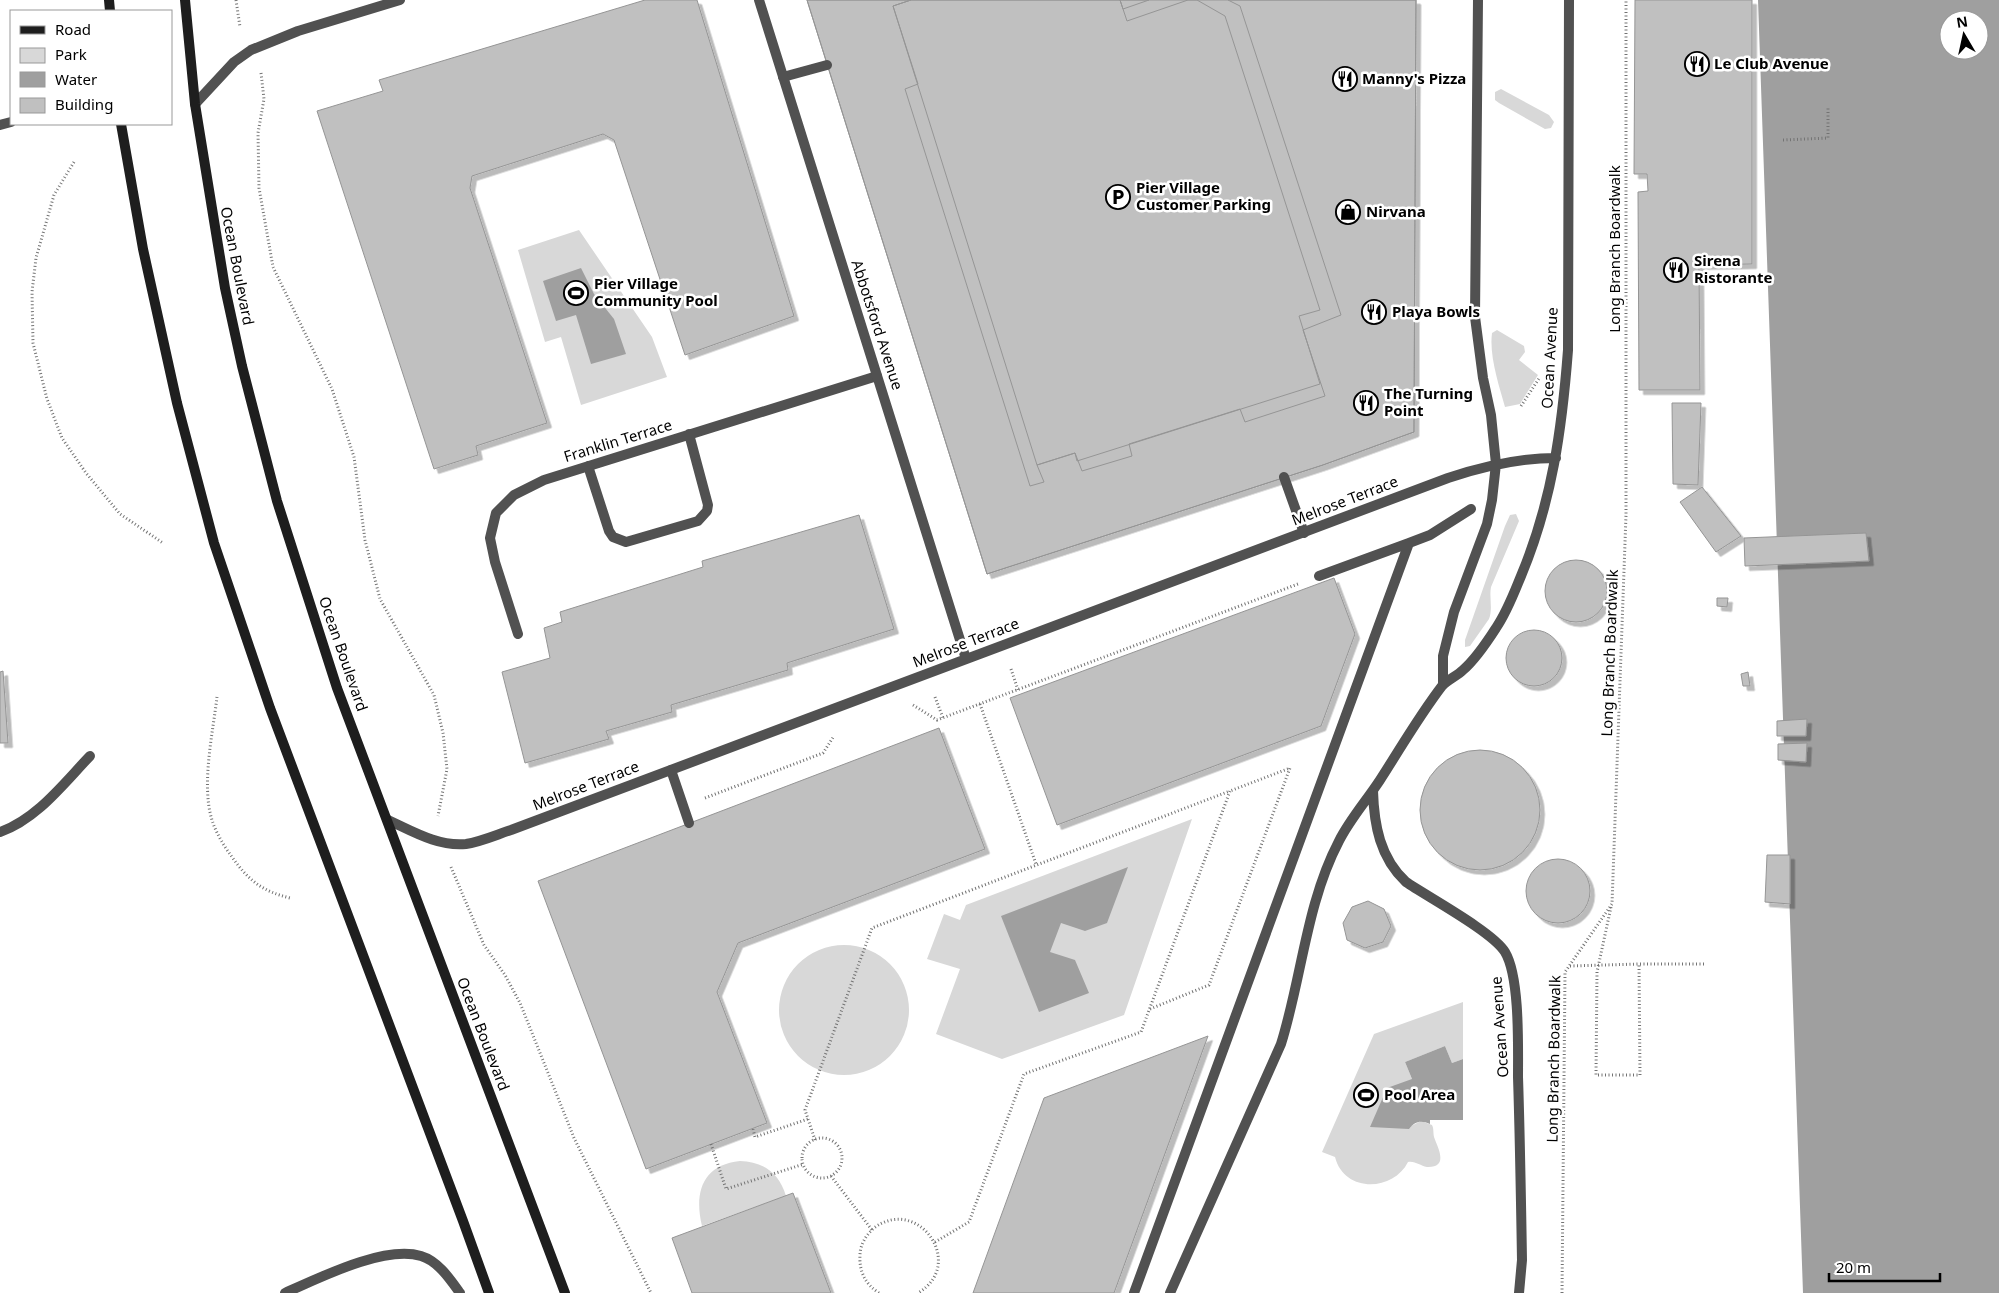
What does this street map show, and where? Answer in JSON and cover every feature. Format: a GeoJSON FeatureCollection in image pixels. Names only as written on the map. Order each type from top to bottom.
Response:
{"type":"FeatureCollection","features":[{"type":"Feature","properties":{"kind":"main road","name":"Ocean Boulevard"},"geometry":{"type":"LineString","coordinates":[[185,0],[195,104],[225,288],[242,366],[277,501],[337,688],[565,1293]]}},
{"type":"Feature","properties":{"kind":"main road"},"geometry":{"type":"LineString","coordinates":[[121,125],[143,249],[177,403],[214,543],[270,708],[489,1293]]}},
{"type":"Feature","properties":{"kind":"street"},"geometry":{"type":"LineString","coordinates":[[195,104],[234,62],[251,50],[298,31],[400,0]]}},
{"type":"Feature","properties":{"kind":"street","name":"Abbotsford Avenue"},"geometry":{"type":"LineString","coordinates":[[759,0],[966,659]]}},
{"type":"Feature","properties":{"kind":"street"},"geometry":{"type":"LineString","coordinates":[[1443,685],[1443,656],[1454,612],[1487,524],[1496,464],[1491,415],[1483,378],[1475,317],[1478,0]]}},
{"type":"Feature","properties":{"kind":"street","name":"Ocean Avenue"},"geometry":{"type":"LineString","coordinates":[[1170,1293],[1281,1044],[1289,1019],[1312,914],[1326,869],[1346,828],[1373,791],[1443,685],[1463,671],[1498,626],[1527,562],[1542,519],[1556,458],[1568,350],[1569,0]]}},
{"type":"Feature","properties":{"kind":"street"},"geometry":{"type":"LineString","coordinates":[[783,77],[827,65]]}},
{"type":"Feature","properties":{"kind":"street","name":"Franklin Terrace"},"geometry":{"type":"LineString","coordinates":[[518,634],[495,562],[490,538],[496,513],[514,494],[544,480],[877,376]]}},
{"type":"Feature","properties":{"kind":"street"},"geometry":{"type":"LineString","coordinates":[[588,466],[613,537],[626,542],[698,522],[707,511],[708,505],[689,434]]}},
{"type":"Feature","properties":{"kind":"street","name":"Melrose Terrace"},"geometry":{"type":"LineString","coordinates":[[388,820],[419,835],[444,843],[466,844],[511,830],[1448,478],[1496,464],[1531,458],[1556,458]]}},
{"type":"Feature","properties":{"kind":"street"},"geometry":{"type":"LineString","coordinates":[[1284,477],[1304,533]]}},
{"type":"Feature","properties":{"kind":"street"},"geometry":{"type":"LineString","coordinates":[[1319,576],[1430,535],[1470,509]]}},
{"type":"Feature","properties":{"kind":"street"},"geometry":{"type":"LineString","coordinates":[[1134,1293],[1409,543]]}},
{"type":"Feature","properties":{"kind":"street"},"geometry":{"type":"LineString","coordinates":[[0,832],[12,828],[37,810],[90,756]]}},
{"type":"Feature","properties":{"kind":"street"},"geometry":{"type":"LineString","coordinates":[[671,770],[689,823]]}},
{"type":"Feature","properties":{"kind":"street","name":"Ocean Avenue"},"geometry":{"type":"LineString","coordinates":[[1373,791],[1377,833],[1387,857],[1399,876],[1488,935],[1505,953],[1510,963],[1517,1018],[1522,1260],[1519,1293]]}},
{"type":"Feature","properties":{"kind":"street"},"geometry":{"type":"LineString","coordinates":[[285,1293],[344,1268],[374,1258],[404,1254],[422,1256],[437,1265],[460,1293]]}},
{"type":"Feature","properties":{"kind":"path"},"geometry":{"type":"LineString","coordinates":[[236,0],[240,27]]}},
{"type":"Feature","properties":{"kind":"path","name":"Long Branch Boardwalk"},"geometry":{"type":"LineString","coordinates":[[1562,1293],[1565,972],[1612,904],[1626,506],[1626,0]]}},
{"type":"Feature","properties":{"kind":"path"},"geometry":{"type":"LineString","coordinates":[[261,72],[264,99],[258,133],[259,188],[273,267],[332,389],[354,458],[365,540],[380,599],[434,695],[443,733],[447,769],[438,817]]}},
{"type":"Feature","properties":{"kind":"path"},"geometry":{"type":"LineString","coordinates":[[1783,140],[1828,138],[1828,108]]}},
{"type":"Feature","properties":{"kind":"path"},"geometry":{"type":"LineString","coordinates":[[74,162],[54,195],[36,258],[32,292],[33,343],[47,399],[62,438],[86,473],[120,514],[162,543]]}},
{"type":"Feature","properties":{"kind":"path"},"geometry":{"type":"LineString","coordinates":[[911,704],[937,720],[1319,576]]}},
{"type":"Feature","properties":{"kind":"path"},"geometry":{"type":"LineString","coordinates":[[1009,664],[1018,690]]}},
{"type":"Feature","properties":{"kind":"path"},"geometry":{"type":"LineString","coordinates":[[932,689],[943,718]]}},
{"type":"Feature","properties":{"kind":"path"},"geometry":{"type":"LineString","coordinates":[[218,697],[210,755],[208,790],[212,819],[224,845],[244,874],[269,892],[290,898]]}},
{"type":"Feature","properties":{"kind":"path"},"geometry":{"type":"LineString","coordinates":[[980,704],[1036,864]]}},
{"type":"Feature","properties":{"kind":"path"},"geometry":{"type":"LineString","coordinates":[[683,806],[823,753],[836,732]]}},
{"type":"Feature","properties":{"kind":"path"},"geometry":{"type":"LineString","coordinates":[[815,1140],[805,1110],[872,928],[1290,768],[1209,985],[1149,1009]]}},
{"type":"Feature","properties":{"kind":"path"},"geometry":{"type":"LineString","coordinates":[[935,1242],[969,1222],[1024,1074],[1141,1032],[1230,790]]}},
{"type":"Feature","properties":{"kind":"path"},"geometry":{"type":"LineString","coordinates":[[449,862],[484,945],[505,975],[520,1003],[574,1138],[650,1293]]}},
{"type":"Feature","properties":{"kind":"path"},"geometry":{"type":"LineString","coordinates":[[1612,904],[1598,964],[1596,1075],[1640,1075],[1640,964]]}},
{"type":"Feature","properties":{"kind":"path"},"geometry":{"type":"LineString","coordinates":[[1570,966],[1598,964],[1705,964]]}},
{"type":"Feature","properties":{"kind":"path"},"geometry":{"type":"LineString","coordinates":[[753,1129],[755,1138],[808,1118]]}},
{"type":"Feature","properties":{"kind":"path"},"geometry":{"type":"LineString","coordinates":[[829,1139],[837,1144],[842,1152],[841,1166],[836,1173],[826,1178],[816,1177],[807,1171],[804,1164],[802,1156],[804,1150],[810,1142],[815,1140],[829,1139]]}},
{"type":"Feature","properties":{"kind":"path"},"geometry":{"type":"LineString","coordinates":[[711,1144],[726,1189],[804,1164]]}},
{"type":"Feature","properties":{"kind":"path"},"geometry":{"type":"LineString","coordinates":[[831,1176],[872,1230]]}},
{"type":"Feature","properties":{"kind":"path"},"geometry":{"type":"LineString","coordinates":[[879,1293],[865,1280],[861,1271],[859,1261],[862,1245],[872,1230],[888,1221],[906,1220],[923,1228],[935,1242],[938,1260],[937,1270],[928,1285],[918,1293]]}},
{"type":"Feature","properties":{"kind":"green space"},"geometry":{"type":"Polygon","coordinates":[[[1501,89],[1549,115],[1554,122],[1551,128],[1545,129],[1495,100],[1495,92],[1501,89]]]}},
{"type":"Feature","properties":{"kind":"green space","name":"Pier Village Community Pool"},"geometry":{"type":"Polygon","coordinates":[[[579,230],[652,337],[667,377],[581,405],[561,337],[545,342],[518,250],[579,230]]]}},
{"type":"Feature","properties":{"kind":"green space"},"geometry":{"type":"Polygon","coordinates":[[[1497,330],[1524,346],[1525,352],[1519,360],[1538,375],[1520,404],[1505,407],[1495,370],[1491,342],[1492,333],[1497,330]]]}},
{"type":"Feature","properties":{"kind":"green space"},"geometry":{"type":"Polygon","coordinates":[[[1516,514],[1519,521],[1491,587],[1489,619],[1470,646],[1465,647],[1465,640],[1505,526],[1510,515],[1516,514]]]}},
{"type":"Feature","properties":{"kind":"green space"},"geometry":{"type":"Polygon","coordinates":[[[1192,819],[1124,1015],[1002,1059],[936,1034],[960,969],[927,959],[944,914],[960,920],[966,905],[1192,819]]]}},
{"type":"Feature","properties":{"kind":"green space"},"geometry":{"type":"Polygon","coordinates":[[[844,945],[869,950],[890,964],[904,985],[909,1010],[904,1035],[890,1056],[869,1070],[844,1075],[819,1070],[798,1056],[784,1035],[779,1010],[784,985],[798,964],[819,950],[844,945]]]}},
{"type":"Feature","properties":{"kind":"green space","name":"Pool Area"},"geometry":{"type":"Polygon","coordinates":[[[1463,1002],[1463,1059],[1452,1063],[1445,1046],[1405,1062],[1412,1079],[1411,1126],[1421,1121],[1432,1125],[1440,1156],[1438,1164],[1427,1167],[1408,1162],[1401,1172],[1392,1179],[1381,1183],[1369,1184],[1358,1182],[1348,1177],[1340,1169],[1335,1157],[1322,1152],[1374,1034],[1463,1002]]]}},
{"type":"Feature","properties":{"kind":"green space"},"geometry":{"type":"Polygon","coordinates":[[[740,1161],[763,1166],[769,1170],[779,1181],[786,1196],[702,1226],[699,1202],[700,1192],[704,1183],[717,1168],[740,1161]]]}},
{"type":"Feature","properties":{"kind":"water"},"geometry":{"type":"Polygon","coordinates":[[[1758,0],[1999,0],[1999,1293],[1803,1293],[1758,0]]]}},
{"type":"Feature","properties":{"kind":"water"},"geometry":{"type":"Polygon","coordinates":[[[581,268],[594,294],[614,319],[626,354],[591,364],[576,315],[556,321],[543,281],[581,268]]]}},
{"type":"Feature","properties":{"kind":"water"},"geometry":{"type":"Polygon","coordinates":[[[1128,867],[1107,923],[1085,931],[1061,923],[1050,952],[1075,960],[1089,993],[1039,1012],[1001,916],[1128,867]]]}},
{"type":"Feature","properties":{"kind":"water"},"geometry":{"type":"Polygon","coordinates":[[[1445,1046],[1452,1063],[1463,1059],[1463,1120],[1430,1120],[1430,1124],[1418,1122],[1409,1129],[1370,1127],[1387,1088],[1412,1079],[1405,1062],[1445,1046]]]}},
{"type":"Feature","properties":{"kind":"building"},"geometry":{"type":"Polygon","coordinates":[[[645,0],[697,0],[794,316],[685,355],[614,140],[603,134],[472,176],[470,188],[547,423],[476,446],[478,455],[434,469],[317,111],[383,91],[379,80],[645,0]]]}},
{"type":"Feature","properties":{"kind":"building"},"geometry":{"type":"Polygon","coordinates":[[[807,0],[911,0],[893,6],[918,84],[905,89],[1030,486],[1044,482],[1037,465],[1075,453],[1082,471],[1132,456],[1129,444],[1240,409],[1245,422],[1325,396],[1303,330],[1341,315],[1240,6],[1228,0],[1416,0],[1414,432],[1323,465],[987,574],[807,0]]]}},
{"type":"Feature","properties":{"kind":"building"},"geometry":{"type":"Polygon","coordinates":[[[807,0],[1416,0],[1414,432],[1323,465],[987,574],[807,0]]]}},
{"type":"Feature","properties":{"kind":"building","name":"Pier Village Customer Parking"},"geometry":{"type":"Polygon","coordinates":[[[911,0],[1120,0],[1127,21],[1188,0],[1197,0],[1225,16],[1320,310],[1299,316],[1320,384],[1077,461],[1075,453],[1037,465],[893,6],[911,0]]]}},
{"type":"Feature","properties":{"kind":"building"},"geometry":{"type":"Polygon","coordinates":[[[1120,0],[1149,0],[1123,9],[1120,0]]]}},
{"type":"Feature","properties":{"kind":"building"},"geometry":{"type":"Polygon","coordinates":[[[1635,0],[1752,0],[1752,264],[1699,265],[1700,390],[1639,390],[1638,192],[1648,191],[1647,174],[1634,174],[1635,0]]]}},
{"type":"Feature","properties":{"kind":"building"},"geometry":{"type":"Polygon","coordinates":[[[1672,403],[1701,403],[1698,485],[1673,484],[1672,403]]]}},
{"type":"Feature","properties":{"kind":"building"},"geometry":{"type":"Polygon","coordinates":[[[1702,487],[1741,536],[1716,552],[1680,502],[1702,487]]]}},
{"type":"Feature","properties":{"kind":"building"},"geometry":{"type":"Polygon","coordinates":[[[859,515],[894,629],[787,663],[788,670],[671,705],[672,712],[606,731],[609,739],[525,763],[502,672],[550,658],[544,628],[562,622],[560,612],[703,567],[702,561],[859,515]]]}},
{"type":"Feature","properties":{"kind":"building"},"geometry":{"type":"Polygon","coordinates":[[[1866,533],[1869,561],[1745,566],[1744,538],[1866,533]]]}},
{"type":"Feature","properties":{"kind":"building"},"geometry":{"type":"Polygon","coordinates":[[[1570,560],[1582,560],[1598,569],[1605,579],[1607,591],[1605,603],[1598,613],[1582,622],[1570,622],[1559,617],[1550,608],[1545,597],[1545,585],[1550,574],[1559,565],[1570,560]]]}},
{"type":"Feature","properties":{"kind":"building"},"geometry":{"type":"Polygon","coordinates":[[[1334,578],[1355,634],[1321,726],[1057,825],[1010,698],[1334,578]]]}},
{"type":"Feature","properties":{"kind":"building"},"geometry":{"type":"Polygon","coordinates":[[[1717,598],[1728,598],[1727,607],[1717,606],[1717,598]]]}},
{"type":"Feature","properties":{"kind":"building"},"geometry":{"type":"Polygon","coordinates":[[[1528,630],[1540,630],[1550,634],[1558,642],[1562,658],[1558,674],[1550,682],[1540,686],[1528,686],[1518,682],[1510,674],[1506,664],[1506,652],[1510,642],[1518,634],[1528,630]]]}},
{"type":"Feature","properties":{"kind":"building"},"geometry":{"type":"Polygon","coordinates":[[[3,671],[8,743],[0,743],[0,672],[3,671]]]}},
{"type":"Feature","properties":{"kind":"building"},"geometry":{"type":"Polygon","coordinates":[[[1748,672],[1750,686],[1743,686],[1741,674],[1748,672]]]}},
{"type":"Feature","properties":{"kind":"building"},"geometry":{"type":"Polygon","coordinates":[[[1807,719],[1806,736],[1777,736],[1777,721],[1807,719]]]}},
{"type":"Feature","properties":{"kind":"building"},"geometry":{"type":"Polygon","coordinates":[[[939,728],[985,849],[738,943],[717,992],[767,1123],[646,1169],[538,881],[939,728]]]}},
{"type":"Feature","properties":{"kind":"building"},"geometry":{"type":"Polygon","coordinates":[[[1807,743],[1806,762],[1778,760],[1778,744],[1807,743]]]}},
{"type":"Feature","properties":{"kind":"building"},"geometry":{"type":"Polygon","coordinates":[[[1480,750],[1503,754],[1523,767],[1536,787],[1540,810],[1536,833],[1523,853],[1503,866],[1480,870],[1457,866],[1437,853],[1424,833],[1420,810],[1424,787],[1437,767],[1457,754],[1480,750]]]}},
{"type":"Feature","properties":{"kind":"building"},"geometry":{"type":"Polygon","coordinates":[[[1767,855],[1790,855],[1790,904],[1765,902],[1767,855]]]}},
{"type":"Feature","properties":{"kind":"building"},"geometry":{"type":"Polygon","coordinates":[[[1558,859],[1576,865],[1584,873],[1590,891],[1584,909],[1576,917],[1558,923],[1540,917],[1532,909],[1526,891],[1532,873],[1540,865],[1558,859]]]}},
{"type":"Feature","properties":{"kind":"building"},"geometry":{"type":"Polygon","coordinates":[[[1368,901],[1384,909],[1391,926],[1383,942],[1365,948],[1347,940],[1343,923],[1352,907],[1368,901]]]}},
{"type":"Feature","properties":{"kind":"building"},"geometry":{"type":"Polygon","coordinates":[[[1208,1036],[1114,1293],[973,1293],[1044,1098],[1208,1036]]]}},
{"type":"Feature","properties":{"kind":"building"},"geometry":{"type":"Polygon","coordinates":[[[793,1193],[831,1293],[692,1293],[672,1238],[793,1193]]]}},
{"type":"Feature","properties":{"kind":"place","name":"Le Club Avenue"},"geometry":{"type":"Point","coordinates":[1697,64]}},
{"type":"Feature","properties":{"kind":"place","name":"Manny's Pizza"},"geometry":{"type":"Point","coordinates":[1345,79]}},
{"type":"Feature","properties":{"kind":"place","name":"Pier Village Customer Parking"},"geometry":{"type":"Point","coordinates":[1118,197]}},
{"type":"Feature","properties":{"kind":"place","name":"Nirvana"},"geometry":{"type":"Point","coordinates":[1348,212]}},
{"type":"Feature","properties":{"kind":"place","name":"Sirena Ristorante"},"geometry":{"type":"Point","coordinates":[1676,270]}},
{"type":"Feature","properties":{"kind":"place","name":"Pier Village Community Pool"},"geometry":{"type":"Point","coordinates":[576,293]}},
{"type":"Feature","properties":{"kind":"place","name":"Playa Bowls"},"geometry":{"type":"Point","coordinates":[1374,312]}},
{"type":"Feature","properties":{"kind":"place","name":"The Turning Point"},"geometry":{"type":"Point","coordinates":[1366,403]}},
{"type":"Feature","properties":{"kind":"place","name":"Pool Area"},"geometry":{"type":"Point","coordinates":[1366,1095]}}]}
